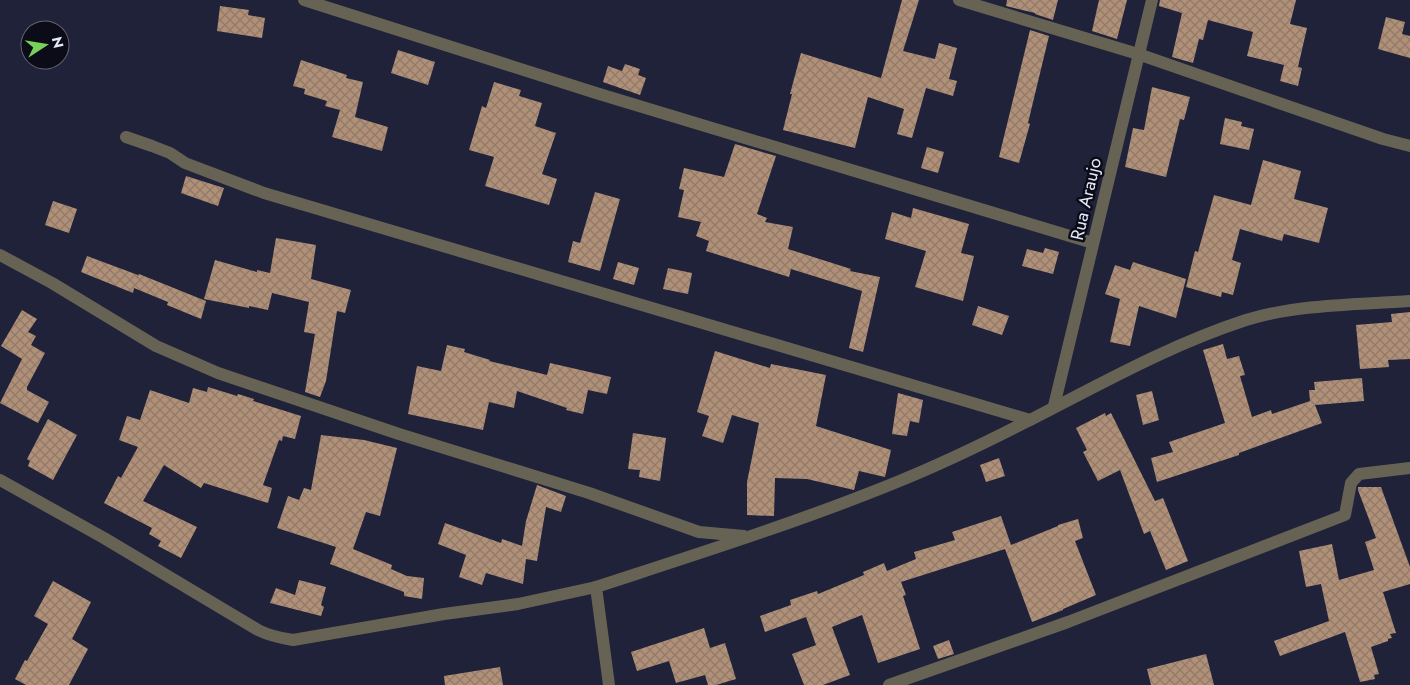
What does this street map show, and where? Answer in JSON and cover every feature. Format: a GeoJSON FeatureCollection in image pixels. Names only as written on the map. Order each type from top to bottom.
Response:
{"type":"FeatureCollection","features":[{"type":"Feature","properties":{"kind":"street"},"geometry":{"type":"LineString","coordinates":[[304,0],[596,93],[1093,242]]}},
{"type":"Feature","properties":{"kind":"street"},"geometry":{"type":"LineString","coordinates":[[959,0],[1138,54],[1384,139],[1410,146]]}},
{"type":"Feature","properties":{"kind":"street","name":"Rua Araujo"},"geometry":{"type":"LineString","coordinates":[[1054,406],[1152,0]]}},
{"type":"Feature","properties":{"kind":"street"},"geometry":{"type":"LineString","coordinates":[[126,138],[161,149],[185,163],[264,194],[1030,420]]}},
{"type":"Feature","properties":{"kind":"street"},"geometry":{"type":"LineString","coordinates":[[0,255],[156,346],[218,373],[399,434],[589,493],[699,532],[750,536]]}},
{"type":"Feature","properties":{"kind":"street"},"geometry":{"type":"LineString","coordinates":[[0,480],[104,538],[258,630],[270,636],[292,640],[444,614],[518,604],[596,587],[750,536],[897,482],[977,446],[1054,406],[1172,349],[1247,320],[1291,310],[1410,301]]}},
{"type":"Feature","properties":{"kind":"street"},"geometry":{"type":"LineString","coordinates":[[889,685],[1068,622],[1345,515],[1351,484],[1358,474],[1410,468]]}},
{"type":"Feature","properties":{"kind":"street"},"geometry":{"type":"LineString","coordinates":[[596,587],[609,685]]}},
{"type":"Feature","properties":{"kind":"building"},"geometry":{"type":"Polygon","coordinates":[[[902,0],[919,0],[903,51],[935,59],[939,43],[957,48],[949,79],[957,81],[953,96],[926,88],[912,138],[897,134],[904,109],[868,97],[855,148],[783,130],[801,53],[881,78],[902,0]]]}},
{"type":"Feature","properties":{"kind":"building"},"geometry":{"type":"Polygon","coordinates":[[[1007,0],[1058,0],[1053,20],[1035,13],[1006,6],[1007,0]]]}},
{"type":"Feature","properties":{"kind":"building"},"geometry":{"type":"Polygon","coordinates":[[[1099,0],[1127,0],[1117,39],[1092,31],[1099,0]]]}},
{"type":"Feature","properties":{"kind":"building"},"geometry":{"type":"Polygon","coordinates":[[[1160,0],[1296,0],[1290,24],[1307,28],[1298,67],[1302,68],[1298,86],[1280,81],[1284,65],[1247,56],[1253,32],[1208,20],[1203,40],[1199,39],[1193,63],[1172,57],[1182,13],[1159,6],[1160,0]]]}},
{"type":"Feature","properties":{"kind":"building"},"geometry":{"type":"Polygon","coordinates":[[[220,6],[249,10],[248,15],[265,18],[262,38],[217,31],[220,6]]]}},
{"type":"Feature","properties":{"kind":"building"},"geometry":{"type":"Polygon","coordinates":[[[1386,17],[1405,22],[1402,34],[1410,36],[1410,58],[1378,49],[1386,17]]]}},
{"type":"Feature","properties":{"kind":"building"},"geometry":{"type":"Polygon","coordinates":[[[1030,30],[1049,36],[1028,123],[1030,124],[1019,163],[999,157],[1030,30]]]}},
{"type":"Feature","properties":{"kind":"building"},"geometry":{"type":"Polygon","coordinates":[[[398,50],[435,62],[428,85],[391,73],[398,50]]]}},
{"type":"Feature","properties":{"kind":"building"},"geometry":{"type":"Polygon","coordinates":[[[301,60],[347,75],[346,78],[363,82],[355,117],[388,127],[382,151],[332,137],[340,110],[325,106],[327,101],[304,94],[305,89],[293,86],[301,60]]]}},
{"type":"Feature","properties":{"kind":"building"},"geometry":{"type":"Polygon","coordinates":[[[625,64],[640,69],[638,75],[646,78],[640,95],[603,82],[608,66],[622,71],[625,64]]]}},
{"type":"Feature","properties":{"kind":"building"},"geometry":{"type":"Polygon","coordinates":[[[494,82],[521,90],[519,96],[542,103],[535,126],[556,133],[542,174],[557,179],[549,205],[485,186],[494,157],[469,150],[482,106],[486,108],[494,82]]]}},
{"type":"Feature","properties":{"kind":"building"},"geometry":{"type":"Polygon","coordinates":[[[1152,87],[1190,97],[1184,120],[1180,119],[1166,177],[1125,167],[1133,128],[1144,130],[1152,87]]]}},
{"type":"Feature","properties":{"kind":"building"},"geometry":{"type":"Polygon","coordinates":[[[1225,118],[1242,122],[1241,126],[1254,129],[1249,150],[1220,144],[1225,118]]]}},
{"type":"Feature","properties":{"kind":"building"},"geometry":{"type":"Polygon","coordinates":[[[735,144],[776,156],[757,214],[767,218],[765,222],[793,227],[788,249],[851,269],[850,271],[880,277],[863,352],[849,348],[862,291],[791,269],[789,277],[706,251],[709,241],[696,236],[701,222],[678,217],[684,190],[679,189],[684,168],[724,177],[735,144]]]}},
{"type":"Feature","properties":{"kind":"building"},"geometry":{"type":"Polygon","coordinates":[[[927,147],[944,152],[938,173],[921,168],[927,147]]]}},
{"type":"Feature","properties":{"kind":"building"},"geometry":{"type":"Polygon","coordinates":[[[1263,160],[1301,171],[1294,199],[1328,208],[1319,243],[1284,234],[1282,241],[1240,229],[1232,260],[1241,263],[1233,295],[1222,292],[1221,297],[1186,287],[1195,251],[1198,252],[1214,195],[1251,205],[1263,160]]]}},
{"type":"Feature","properties":{"kind":"building"},"geometry":{"type":"Polygon","coordinates":[[[186,176],[224,188],[218,206],[181,193],[186,176]]]}},
{"type":"Feature","properties":{"kind":"building"},"geometry":{"type":"Polygon","coordinates":[[[595,192],[620,199],[600,271],[568,262],[573,241],[580,243],[595,192]]]}},
{"type":"Feature","properties":{"kind":"building"},"geometry":{"type":"Polygon","coordinates":[[[53,201],[77,209],[69,233],[45,225],[53,201]]]}},
{"type":"Feature","properties":{"kind":"building"},"geometry":{"type":"Polygon","coordinates":[[[913,208],[969,224],[961,253],[974,256],[963,301],[915,287],[926,251],[885,239],[892,212],[911,218],[913,208]]]}},
{"type":"Feature","properties":{"kind":"building"},"geometry":{"type":"Polygon","coordinates":[[[276,238],[316,245],[311,279],[351,290],[345,313],[337,311],[326,381],[320,397],[305,392],[315,334],[304,332],[309,302],[272,293],[268,310],[204,299],[215,260],[257,272],[257,270],[270,273],[276,238]]]}},
{"type":"Feature","properties":{"kind":"building"},"geometry":{"type":"Polygon","coordinates":[[[1045,248],[1059,252],[1053,274],[1022,266],[1027,249],[1043,253],[1045,248]]]}},
{"type":"Feature","properties":{"kind":"building"},"geometry":{"type":"Polygon","coordinates":[[[87,256],[138,275],[137,278],[139,274],[206,301],[201,319],[167,305],[168,302],[134,288],[133,293],[81,272],[87,256]]]}},
{"type":"Feature","properties":{"kind":"building"},"geometry":{"type":"Polygon","coordinates":[[[618,262],[639,268],[634,285],[613,279],[618,262]]]}},
{"type":"Feature","properties":{"kind":"building"},"geometry":{"type":"Polygon","coordinates":[[[1133,262],[1186,279],[1176,318],[1139,306],[1130,346],[1110,342],[1120,299],[1105,294],[1115,265],[1130,270],[1133,262]]]}},
{"type":"Feature","properties":{"kind":"building"},"geometry":{"type":"Polygon","coordinates":[[[668,268],[692,273],[688,294],[663,289],[668,268]]]}},
{"type":"Feature","properties":{"kind":"building"},"geometry":{"type":"Polygon","coordinates":[[[978,306],[1009,316],[1002,335],[972,325],[978,306]]]}},
{"type":"Feature","properties":{"kind":"building"},"geometry":{"type":"Polygon","coordinates":[[[22,310],[37,319],[28,332],[36,336],[31,345],[45,353],[27,387],[27,390],[49,402],[38,423],[0,403],[22,359],[1,346],[22,310]]]}},
{"type":"Feature","properties":{"kind":"building"},"geometry":{"type":"Polygon","coordinates":[[[1410,312],[1410,359],[1388,360],[1389,367],[1360,369],[1356,325],[1392,322],[1391,314],[1410,312]]]}},
{"type":"Feature","properties":{"kind":"building"},"geometry":{"type":"Polygon","coordinates":[[[1223,344],[1227,359],[1239,356],[1245,375],[1240,376],[1252,417],[1271,410],[1272,414],[1310,401],[1309,390],[1315,390],[1314,382],[1362,378],[1364,401],[1315,405],[1322,423],[1239,453],[1239,455],[1157,482],[1151,458],[1173,452],[1169,442],[1225,423],[1203,350],[1223,344]]]}},
{"type":"Feature","properties":{"kind":"building"},"geometry":{"type":"Polygon","coordinates":[[[447,345],[465,349],[464,352],[489,361],[547,375],[550,363],[611,377],[607,394],[588,390],[583,414],[566,410],[567,408],[517,391],[514,408],[489,402],[483,430],[408,414],[417,366],[441,371],[447,345]]]}},
{"type":"Feature","properties":{"kind":"building"},"geometry":{"type":"Polygon","coordinates":[[[715,351],[770,368],[771,364],[826,375],[816,426],[891,450],[885,477],[859,471],[854,490],[807,479],[775,478],[774,516],[747,515],[747,482],[759,423],[732,415],[723,443],[702,436],[709,416],[697,412],[715,351]]]}},
{"type":"Feature","properties":{"kind":"building"},"geometry":{"type":"Polygon","coordinates":[[[208,387],[237,396],[238,394],[254,399],[253,401],[301,416],[295,439],[283,436],[282,441],[279,440],[263,485],[272,488],[268,503],[204,483],[201,488],[164,465],[143,501],[197,527],[181,558],[158,546],[161,541],[149,534],[152,528],[104,503],[118,476],[121,478],[138,447],[119,440],[127,416],[140,420],[150,390],[189,403],[193,388],[207,392],[208,387]]]}},
{"type":"Feature","properties":{"kind":"building"},"geometry":{"type":"Polygon","coordinates":[[[1152,391],[1159,420],[1143,425],[1136,395],[1152,391]]]}},
{"type":"Feature","properties":{"kind":"building"},"geometry":{"type":"Polygon","coordinates":[[[898,393],[923,400],[919,423],[910,421],[907,436],[892,434],[898,393]]]}},
{"type":"Feature","properties":{"kind":"building"},"geometry":{"type":"Polygon","coordinates":[[[1105,413],[1106,416],[1111,413],[1155,501],[1163,498],[1188,561],[1166,570],[1150,531],[1144,534],[1120,470],[1098,481],[1083,452],[1087,450],[1076,428],[1105,413]]]}},
{"type":"Feature","properties":{"kind":"building"},"geometry":{"type":"Polygon","coordinates":[[[48,419],[77,435],[53,480],[28,466],[30,461],[27,459],[48,419]]]}},
{"type":"Feature","properties":{"kind":"building"},"geometry":{"type":"Polygon","coordinates":[[[633,433],[666,438],[660,481],[639,477],[640,470],[628,469],[633,433]]]}},
{"type":"Feature","properties":{"kind":"building"},"geometry":{"type":"Polygon","coordinates":[[[321,435],[364,440],[397,448],[380,516],[366,512],[353,549],[392,565],[391,569],[407,576],[424,578],[422,599],[404,596],[404,592],[330,564],[336,547],[277,528],[288,496],[299,500],[304,488],[311,490],[321,435]]]}},
{"type":"Feature","properties":{"kind":"building"},"geometry":{"type":"Polygon","coordinates":[[[999,458],[1005,476],[986,482],[980,465],[999,458]]]}},
{"type":"Feature","properties":{"kind":"building"},"geometry":{"type":"Polygon","coordinates":[[[537,485],[566,496],[561,512],[546,507],[537,561],[526,559],[523,584],[486,573],[482,585],[459,577],[466,555],[438,544],[445,523],[501,543],[502,539],[522,546],[526,521],[537,485]]]}},
{"type":"Feature","properties":{"kind":"building"},"geometry":{"type":"Polygon","coordinates":[[[1358,487],[1381,487],[1410,567],[1410,584],[1383,592],[1396,633],[1390,634],[1392,638],[1388,639],[1388,641],[1371,647],[1379,674],[1374,675],[1375,679],[1360,682],[1345,632],[1280,656],[1274,641],[1329,621],[1321,584],[1306,587],[1299,551],[1332,544],[1339,580],[1374,570],[1365,542],[1376,538],[1358,487]]]}},
{"type":"Feature","properties":{"kind":"building"},"geometry":{"type":"Polygon","coordinates":[[[1001,516],[1011,545],[1058,525],[1078,519],[1083,538],[1075,541],[1096,595],[1032,622],[1005,549],[901,582],[906,595],[903,596],[920,649],[878,663],[862,615],[832,627],[850,675],[823,685],[804,685],[792,654],[816,645],[806,617],[765,632],[760,616],[791,605],[790,600],[817,591],[818,594],[864,575],[863,572],[884,563],[887,571],[916,559],[914,552],[955,540],[952,532],[1001,516]]]}},
{"type":"Feature","properties":{"kind":"building"},"geometry":{"type":"Polygon","coordinates":[[[299,580],[326,587],[321,605],[324,607],[321,616],[270,603],[276,588],[295,595],[299,580]]]}},
{"type":"Feature","properties":{"kind":"building"},"geometry":{"type":"Polygon","coordinates":[[[53,581],[91,602],[72,639],[88,649],[69,685],[26,685],[15,679],[48,624],[34,616],[53,581]]]}},
{"type":"Feature","properties":{"kind":"building"},"geometry":{"type":"Polygon","coordinates":[[[704,628],[710,648],[725,643],[736,679],[716,685],[708,685],[705,675],[676,683],[669,661],[637,671],[631,652],[704,628]]]}},
{"type":"Feature","properties":{"kind":"building"},"geometry":{"type":"Polygon","coordinates":[[[949,640],[954,654],[938,659],[933,646],[949,640]]]}},
{"type":"Feature","properties":{"kind":"building"},"geometry":{"type":"Polygon","coordinates":[[[1206,654],[1214,685],[1151,685],[1147,669],[1206,654]]]}},
{"type":"Feature","properties":{"kind":"building"},"geometry":{"type":"Polygon","coordinates":[[[500,667],[503,685],[445,685],[444,676],[500,667]]]}}]}
